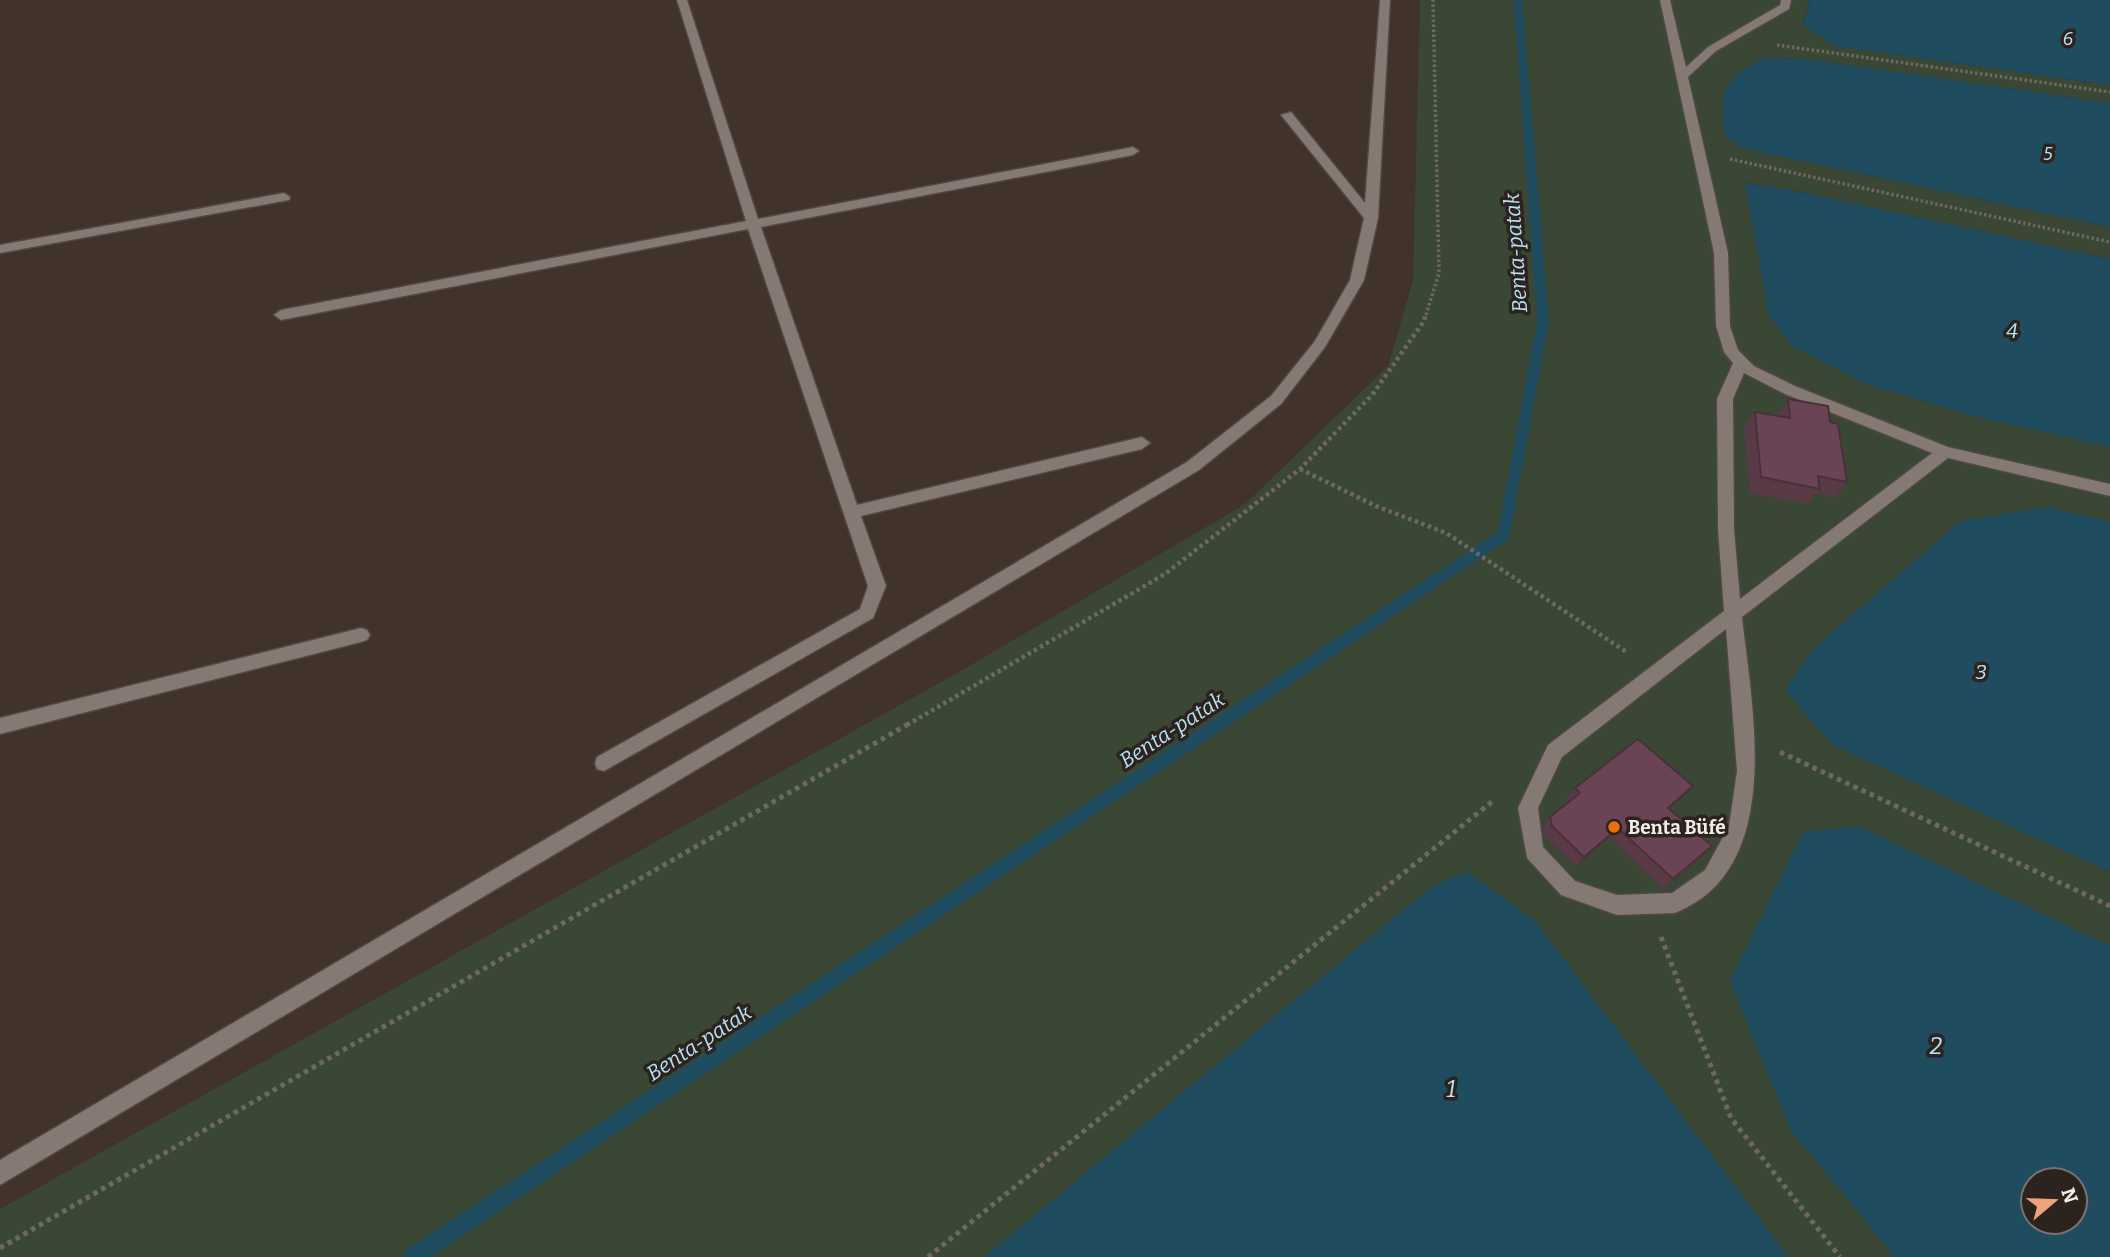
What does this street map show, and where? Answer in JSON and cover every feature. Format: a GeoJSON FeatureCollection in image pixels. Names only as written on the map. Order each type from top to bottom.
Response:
{"type":"FeatureCollection","features":[{"type":"Feature","properties":{"kind":"lane"},"geometry":{"type":"LineString","coordinates":[[604,763],[867,613],[877,586],[753,224],[682,0]]}},
{"type":"Feature","properties":{"kind":"lane"},"geometry":{"type":"LineString","coordinates":[[0,1173],[1193,466],[1276,400],[1320,344],[1357,280],[1371,218],[1385,0]]}},
{"type":"Feature","properties":{"kind":"lane"},"geometry":{"type":"LineString","coordinates":[[1665,0],[1721,253],[1723,326],[1731,352],[1749,370],[1790,390],[1945,452],[2110,490]]}},
{"type":"Feature","properties":{"kind":"lane"},"geometry":{"type":"LineString","coordinates":[[1682,76],[1712,49],[1785,7],[1786,0]]}},
{"type":"Feature","properties":{"kind":"lane"},"geometry":{"type":"LineString","coordinates":[[1287,115],[1371,218]]}},
{"type":"Feature","properties":{"kind":"lane"},"geometry":{"type":"LineString","coordinates":[[281,315],[1133,151]]}},
{"type":"Feature","properties":{"kind":"lane"},"geometry":{"type":"LineString","coordinates":[[0,249],[284,197]]}},
{"type":"Feature","properties":{"kind":"lane"},"geometry":{"type":"LineString","coordinates":[[1741,362],[1725,399],[1726,529],[1733,614],[1744,736],[1746,771],[1739,828],[1712,877],[1675,903],[1617,905],[1568,888],[1534,851],[1528,808],[1555,751],[1656,673],[1733,614],[1945,452]]}},
{"type":"Feature","properties":{"kind":"lane"},"geometry":{"type":"LineString","coordinates":[[853,512],[1142,443]]}},
{"type":"Feature","properties":{"kind":"lane"},"geometry":{"type":"LineString","coordinates":[[0,726],[361,635]]}},
{"type":"Feature","properties":{"kind":"path"},"geometry":{"type":"LineString","coordinates":[[1735,36],[1795,48],[2110,92]]}},
{"type":"Feature","properties":{"kind":"path"},"geometry":{"type":"LineString","coordinates":[[1698,153],[2110,242]]}},
{"type":"Feature","properties":{"kind":"path"},"geometry":{"type":"LineString","coordinates":[[1300,470],[1376,506],[1446,533],[1504,569],[1656,673]]}},
{"type":"Feature","properties":{"kind":"path"},"geometry":{"type":"LineString","coordinates":[[1744,736],[2110,906]]}},
{"type":"Feature","properties":{"kind":"path"},"geometry":{"type":"LineString","coordinates":[[928,1257],[1501,795]]}},
{"type":"Feature","properties":{"kind":"path"},"geometry":{"type":"LineString","coordinates":[[1648,904],[1731,1118],[1840,1257]]}},
{"type":"Feature","properties":{"kind":"shaded area"},"geometry":{"type":"Polygon","coordinates":[[[0,0],[1420,0],[1413,280],[1388,366],[1245,504],[964,669],[0,1209],[0,0]]]}},
{"type":"Feature","properties":{"kind":"green space"},"geometry":{"type":"Polygon","coordinates":[[[1420,0],[1810,0],[1803,25],[1835,46],[2110,85],[2110,103],[1806,59],[1766,58],[1742,148],[2110,227],[2110,259],[1791,190],[1746,183],[1792,346],[1868,385],[1982,418],[2110,447],[2110,522],[2048,507],[1833,745],[2110,872],[2110,946],[1858,826],[1790,1129],[1895,1257],[1788,1257],[1536,922],[1432,886],[984,1257],[0,1257],[0,1209],[964,669],[1245,504],[1388,366],[1413,280],[1420,0]]]}},
{"type":"Feature","properties":{"kind":"water","name":"6"},"geometry":{"type":"Polygon","coordinates":[[[1810,0],[2110,0],[2110,85],[1835,46],[1803,25],[1810,0]]]}},
{"type":"Feature","properties":{"kind":"water","name":"5"},"geometry":{"type":"Polygon","coordinates":[[[1766,58],[1806,59],[2110,103],[2110,227],[1742,148],[1724,134],[1724,96],[1733,79],[1741,71],[1766,58]]]}},
{"type":"Feature","properties":{"kind":"water","name":"4"},"geometry":{"type":"Polygon","coordinates":[[[1745,183],[1791,190],[2110,259],[2110,447],[1982,418],[1868,385],[1792,346],[1769,316],[1745,183]]]}},
{"type":"Feature","properties":{"kind":"water","name":"3"},"geometry":{"type":"Polygon","coordinates":[[[2048,507],[2110,522],[2110,872],[1833,745],[1785,690],[1812,650],[1960,521],[2048,507]]]}},
{"type":"Feature","properties":{"kind":"water","name":"2"},"geometry":{"type":"Polygon","coordinates":[[[1858,826],[2110,946],[2110,1257],[1895,1257],[1790,1129],[1730,981],[1803,832],[1858,826]]]}},
{"type":"Feature","properties":{"kind":"water","name":"1"},"geometry":{"type":"Polygon","coordinates":[[[1468,872],[1536,922],[1788,1257],[984,1257],[1432,886],[1468,872]]]}},
{"type":"Feature","properties":{"kind":"building"},"geometry":{"type":"Polygon","coordinates":[[[1788,399],[1828,406],[1830,422],[1838,424],[1847,482],[1818,476],[1820,489],[1761,477],[1755,412],[1790,418],[1788,399]]]}},
{"type":"Feature","properties":{"kind":"building"},"geometry":{"type":"Polygon","coordinates":[[[1638,739],[1693,786],[1668,808],[1712,846],[1673,879],[1618,828],[1584,857],[1552,826],[1550,817],[1580,793],[1575,788],[1638,739]]]}},
{"type":"Feature","properties":{"kind":"waterway","name":"Benta-patak"},"geometry":{"type":"LineString","coordinates":[[413,1257],[1504,535],[1543,321],[1518,0]]}},
{"type":"Feature","properties":{"kind":"place","name":"Benta Büfé"},"geometry":{"type":"Point","coordinates":[1614,827]}}]}
